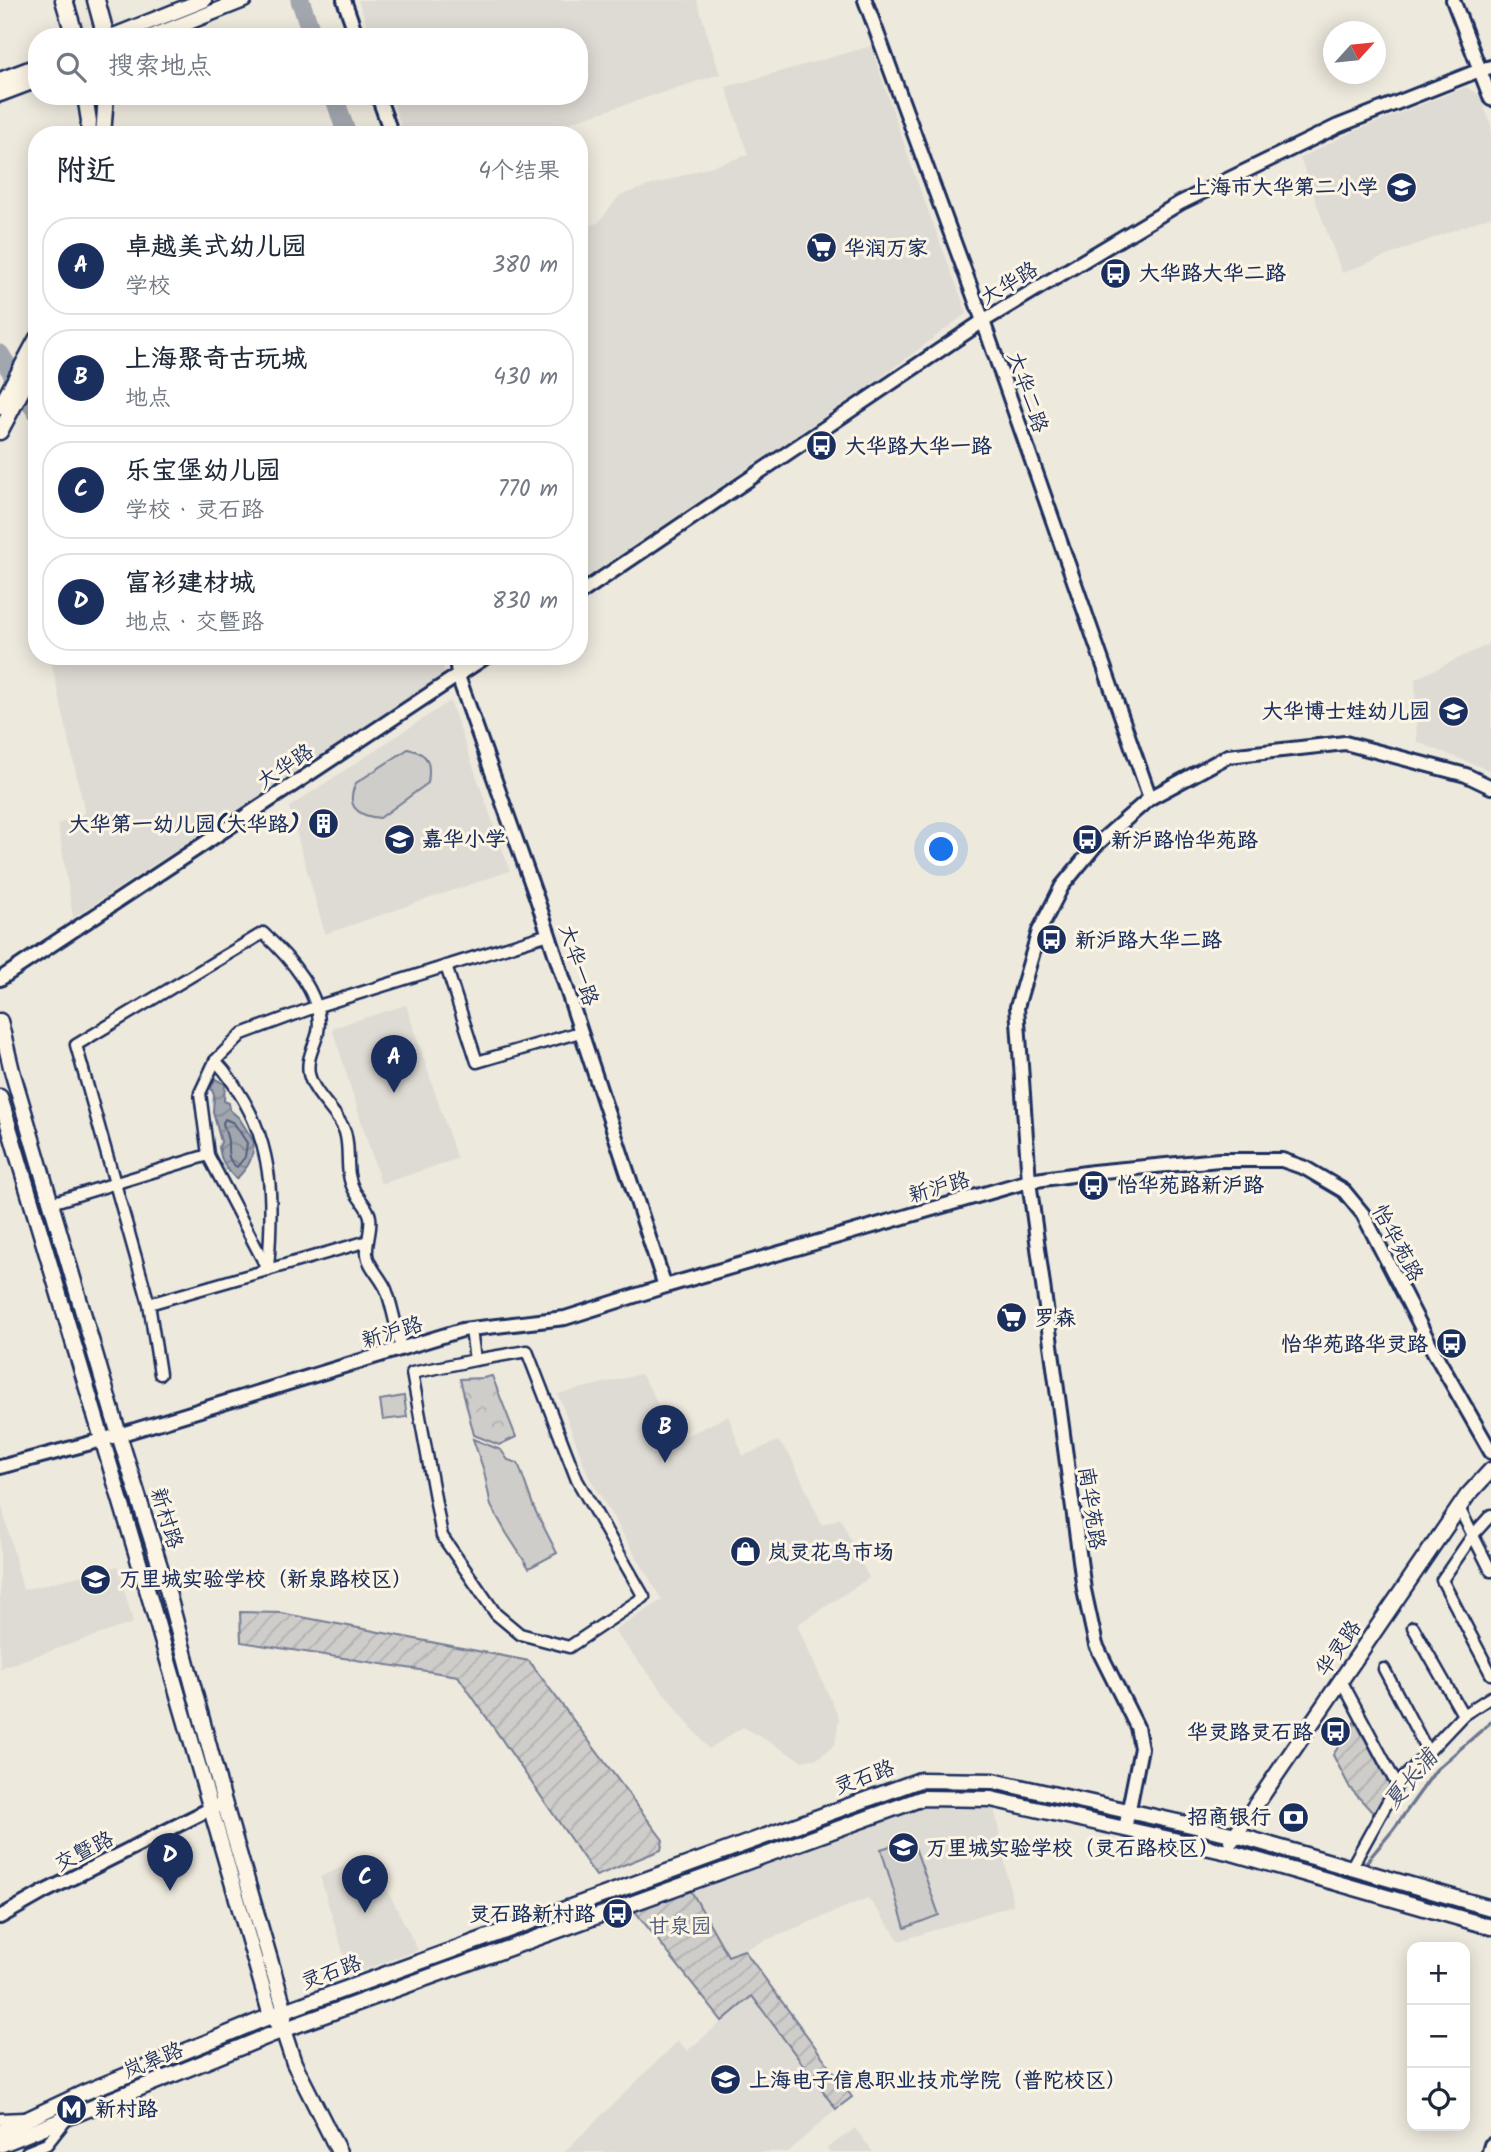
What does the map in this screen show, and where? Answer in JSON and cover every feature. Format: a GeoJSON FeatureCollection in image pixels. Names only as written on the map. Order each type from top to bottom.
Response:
{"type":"FeatureCollection","features":[{"type":"Feature","properties":{"kind":"main road"},"geometry":{"type":"LineString","coordinates":[[64,0],[72,28]]}},
{"type":"Feature","properties":{"kind":"main road"},"geometry":{"type":"LineString","coordinates":[[96,0],[105,28]]}},
{"type":"Feature","properties":{"kind":"main road"},"geometry":{"type":"LineString","coordinates":[[131,28],[204,0]]}},
{"type":"Feature","properties":{"kind":"main road"},"geometry":{"type":"LineString","coordinates":[[174,28],[244,0]]}},
{"type":"Feature","properties":{"kind":"main road"},"geometry":{"type":"LineString","coordinates":[[0,80],[28,69]]}},
{"type":"Feature","properties":{"kind":"main road"},"geometry":{"type":"LineString","coordinates":[[0,94],[28,83]]}},
{"type":"Feature","properties":{"kind":"main road"},"geometry":{"type":"LineString","coordinates":[[86,105],[89,126]]}},
{"type":"Feature","properties":{"kind":"main road"},"geometry":{"type":"LineString","coordinates":[[104,126],[105,105]]}},
{"type":"Feature","properties":{"kind":"main road"},"geometry":{"type":"LineString","coordinates":[[0,407],[28,361]]}},
{"type":"Feature","properties":{"kind":"main road"},"geometry":{"type":"LineString","coordinates":[[2,428],[28,366]]}},
{"type":"Feature","properties":{"kind":"main road","name":"新村路"},"geometry":{"type":"LineString","coordinates":[[0,1020],[12,1071],[118,1435],[167,1589],[278,2014]]}},
{"type":"Feature","properties":{"kind":"main road","name":"新村路"},"geometry":{"type":"LineString","coordinates":[[0,1097],[210,1809],[294,2063],[339,2152]]}},
{"type":"Feature","properties":{"kind":"main road","name":"华灵路"},"geometry":{"type":"LineString","coordinates":[[1223,1851],[1467,1496],[1491,1470]]}},
{"type":"Feature","properties":{"kind":"main road","name":"灵石路"},"geometry":{"type":"LineString","coordinates":[[278,2014],[919,1780],[993,1781],[1236,1835],[1491,1908]]}},
{"type":"Feature","properties":{"kind":"main road","name":"灵石路"},"geometry":{"type":"LineString","coordinates":[[283,2030],[923,1798],[991,1799],[1223,1851],[1491,1927]]}},
{"type":"Feature","properties":{"kind":"main road","name":"岚皋路"},"geometry":{"type":"LineString","coordinates":[[0,2132],[83,2093],[278,2014]]}},
{"type":"Feature","properties":{"kind":"main road","name":"岚皋路"},"geometry":{"type":"LineString","coordinates":[[0,2146],[283,2030]]}},
{"type":"Feature","properties":{"kind":"street"},"geometry":{"type":"LineString","coordinates":[[344,0],[354,28]]}},
{"type":"Feature","properties":{"kind":"street","name":"大华二路"},"geometry":{"type":"LineString","coordinates":[[865,0],[983,321],[1150,798]]}},
{"type":"Feature","properties":{"kind":"street"},"geometry":{"type":"LineString","coordinates":[[1453,0],[1486,69],[1491,99]]}},
{"type":"Feature","properties":{"kind":"street","name":"大华路"},"geometry":{"type":"LineString","coordinates":[[588,588],[983,321],[1180,203],[1338,126],[1486,69]]}},
{"type":"Feature","properties":{"kind":"street"},"geometry":{"type":"LineString","coordinates":[[382,105],[389,126]]}},
{"type":"Feature","properties":{"kind":"street","name":"大华一路"},"geometry":{"type":"LineString","coordinates":[[457,665],[458,676],[549,934],[665,1286]]}},
{"type":"Feature","properties":{"kind":"street","name":"大华路"},"geometry":{"type":"LineString","coordinates":[[0,979],[474,665]]}},
{"type":"Feature","properties":{"kind":"street"},"geometry":{"type":"LineString","coordinates":[[1029,1181],[1017,1007],[1040,931],[1062,887],[1095,846],[1150,798],[1228,756],[1345,743],[1466,775],[1491,787]]}},
{"type":"Feature","properties":{"kind":"street"},"geometry":{"type":"LineString","coordinates":[[160,1374],[149,1304],[76,1045],[263,933],[287,955],[308,987],[318,1016],[318,1032],[310,1051],[309,1074],[323,1100],[345,1130],[349,1148],[348,1171],[353,1188],[370,1215],[367,1256],[386,1290],[401,1349]]}},
{"type":"Feature","properties":{"kind":"street"},"geometry":{"type":"LineString","coordinates":[[268,1270],[208,1155],[200,1093],[215,1061],[242,1034],[315,1007],[549,934]]}},
{"type":"Feature","properties":{"kind":"street"},"geometry":{"type":"LineString","coordinates":[[446,966],[477,1062],[580,1032]]}},
{"type":"Feature","properties":{"kind":"street"},"geometry":{"type":"LineString","coordinates":[[215,1061],[223,1068],[244,1100],[261,1135],[272,1212],[268,1270]]}},
{"type":"Feature","properties":{"kind":"street"},"geometry":{"type":"LineString","coordinates":[[51,1203],[208,1155]]}},
{"type":"Feature","properties":{"kind":"street","name":"怡华苑路"},"geometry":{"type":"LineString","coordinates":[[1029,1181],[1093,1171],[1219,1160],[1282,1160],[1305,1168],[1344,1191],[1363,1214],[1434,1352],[1491,1452]]}},
{"type":"Feature","properties":{"kind":"street","name":"新沪路"},"geometry":{"type":"LineString","coordinates":[[0,1467],[102,1440],[471,1329],[565,1318],[665,1286],[1029,1181]]}},
{"type":"Feature","properties":{"kind":"street","name":"南华苑路"},"geometry":{"type":"LineString","coordinates":[[1029,1181],[1084,1590],[1096,1645],[1137,1727],[1141,1748],[1125,1829]]}},
{"type":"Feature","properties":{"kind":"street"},"geometry":{"type":"LineString","coordinates":[[149,1304],[368,1241]]}},
{"type":"Feature","properties":{"kind":"street"},"geometry":{"type":"LineString","coordinates":[[471,1329],[475,1360]]}},
{"type":"Feature","properties":{"kind":"street"},"geometry":{"type":"LineString","coordinates":[[527,1351],[577,1480],[644,1597],[569,1647],[520,1634],[496,1614],[442,1536],[412,1373],[475,1360],[527,1351]]}},
{"type":"Feature","properties":{"kind":"street"},"geometry":{"type":"LineString","coordinates":[[1459,1508],[1491,1571]]}},
{"type":"Feature","properties":{"kind":"street"},"geometry":{"type":"LineString","coordinates":[[1491,1516],[1472,1535],[1442,1580],[1491,1674]]}},
{"type":"Feature","properties":{"kind":"street"},"geometry":{"type":"LineString","coordinates":[[1413,1627],[1463,1715]]}},
{"type":"Feature","properties":{"kind":"street"},"geometry":{"type":"LineString","coordinates":[[1384,1669],[1427,1752]]}},
{"type":"Feature","properties":{"kind":"street"},"geometry":{"type":"LineString","coordinates":[[1341,1680],[1397,1785]]}},
{"type":"Feature","properties":{"kind":"street"},"geometry":{"type":"LineString","coordinates":[[1351,1868],[1397,1785],[1463,1715],[1491,1697]]}},
{"type":"Feature","properties":{"kind":"street","name":"交暨路"},"geometry":{"type":"LineString","coordinates":[[0,1917],[224,1802]]}},
{"type":"Feature","properties":{"kind":"street"},"geometry":{"type":"LineString","coordinates":[[0,2119],[31,2117]]}},
{"type":"Feature","properties":{"kind":"street"},"geometry":{"type":"LineString","coordinates":[[27,2152],[47,2144],[67,2118]]}},
{"type":"Feature","properties":{"kind":"street"},"geometry":{"type":"LineString","coordinates":[[1489,2152],[1491,2146]]}},
{"type":"Feature","properties":{"kind":"shaded area"},"geometry":{"type":"Polygon","coordinates":[[[358,0],[699,0],[697,1],[720,74],[559,126],[401,126],[394,105],[588,105],[588,28],[368,28],[358,0]]]}},
{"type":"Feature","properties":{"kind":"shaded area"},"geometry":{"type":"Polygon","coordinates":[[[871,46],[914,173],[967,313],[871,385],[588,576],[588,226],[599,222],[620,195],[748,155],[726,87],[871,46]]]}},
{"type":"Feature","properties":{"kind":"shaded area","name":"上海市大华第二小学"},"geometry":{"type":"Polygon","coordinates":[[[1466,87],[1480,95],[1491,125],[1491,216],[1342,273],[1300,158],[1352,132],[1466,87]]]}},
{"type":"Feature","properties":{"kind":"shaded area","name":"大华博士娃幼儿园"},"geometry":{"type":"Polygon","coordinates":[[[1491,643],[1491,771],[1417,742],[1415,679],[1491,643]]]}},
{"type":"Feature","properties":{"kind":"shaded area"},"geometry":{"type":"Polygon","coordinates":[[[52,665],[443,665],[444,674],[73,918],[58,824],[85,813],[52,665]]]}},
{"type":"Feature","properties":{"kind":"shaded area","name":"嘉华小学"},"geometry":{"type":"Polygon","coordinates":[[[450,701],[510,871],[325,934],[289,807],[450,701]]]}},
{"type":"Feature","properties":{"kind":"shaded area"},"geometry":{"type":"Polygon","coordinates":[[[406,1005],[457,1159],[381,1184],[332,1028],[406,1005]]]}},
{"type":"Feature","properties":{"kind":"shaded area","name":"岚灵花鸟市场"},"geometry":{"type":"Polygon","coordinates":[[[641,1374],[654,1395],[671,1443],[728,1416],[743,1456],[778,1441],[791,1457],[822,1525],[840,1518],[869,1578],[797,1625],[839,1718],[835,1745],[818,1758],[802,1761],[743,1727],[709,1749],[614,1631],[662,1600],[588,1475],[558,1394],[641,1374]]]}},
{"type":"Feature","properties":{"kind":"shaded area","name":"万里城实验学校（新泉路校区）"},"geometry":{"type":"Polygon","coordinates":[[[0,1498],[23,1590],[118,1566],[133,1623],[0,1668],[0,1498]]]}},
{"type":"Feature","properties":{"kind":"shaded area","name":"万里城实验学校（灵石路校区）"},"geometry":{"type":"Polygon","coordinates":[[[924,1805],[994,1806],[1013,1905],[900,1941],[868,1898],[728,1956],[690,1889],[924,1805]]]}},
{"type":"Feature","properties":{"kind":"shaded area"},"geometry":{"type":"Polygon","coordinates":[[[369,1855],[418,1950],[350,1975],[320,1877],[369,1855]]]}},
{"type":"Feature","properties":{"kind":"shaded area","name":"上海电子信息职业技术学院（普陀校区）"},"geometry":{"type":"Polygon","coordinates":[[[752,1996],[836,2109],[788,2152],[564,2152],[678,2041],[687,2051],[752,1996]]]}},
{"type":"Feature","properties":{"kind":"shaded area"},"geometry":{"type":"Polygon","coordinates":[[[855,2128],[873,2152],[830,2152],[827,2148],[855,2128]]]}},
{"type":"Feature","properties":{"kind":"green space"},"geometry":{"type":"Polygon","coordinates":[[[408,749],[420,753],[427,760],[428,783],[380,818],[359,812],[352,798],[356,783],[408,749]]]}},
{"type":"Feature","properties":{"kind":"green space"},"geometry":{"type":"Polygon","coordinates":[[[492,1376],[516,1437],[499,1445],[474,1435],[460,1379],[492,1376]]]}},
{"type":"Feature","properties":{"kind":"green space"},"geometry":{"type":"Polygon","coordinates":[[[404,1396],[407,1417],[383,1420],[380,1400],[404,1396]]]}},
{"type":"Feature","properties":{"kind":"green space"},"geometry":{"type":"Polygon","coordinates":[[[473,1439],[501,1450],[508,1460],[518,1463],[534,1508],[557,1553],[529,1568],[491,1506],[484,1471],[473,1439]]]}},
{"type":"Feature","properties":{"kind":"green space"},"geometry":{"type":"Polygon","coordinates":[[[240,1612],[281,1613],[529,1661],[663,1840],[661,1850],[596,1876],[458,1676],[241,1642],[240,1612]]]}},
{"type":"Feature","properties":{"kind":"green space"},"geometry":{"type":"Polygon","coordinates":[[[1355,1721],[1390,1786],[1374,1814],[1350,1788],[1333,1755],[1355,1721]]]}},
{"type":"Feature","properties":{"kind":"green space"},"geometry":{"type":"Polygon","coordinates":[[[912,1839],[939,1915],[905,1928],[881,1849],[912,1839]]]}},
{"type":"Feature","properties":{"kind":"green space","name":"甘泉园"},"geometry":{"type":"Polygon","coordinates":[[[690,1889],[728,1956],[744,1950],[852,2097],[836,2109],[752,1996],[722,2021],[634,1910],[690,1889]]]}},
{"type":"Feature","properties":{"kind":"water"},"geometry":{"type":"Polygon","coordinates":[[[215,1079],[225,1084],[224,1101],[229,1103],[230,1110],[239,1118],[254,1142],[249,1163],[236,1179],[221,1157],[221,1142],[213,1112],[214,1095],[211,1088],[215,1079]]]}},
{"type":"Feature","properties":{"kind":"waterway"},"geometry":{"type":"LineString","coordinates":[[300,0],[310,28]]}},
{"type":"Feature","properties":{"kind":"waterway"},"geometry":{"type":"LineString","coordinates":[[337,105],[344,126]]}},
{"type":"Feature","properties":{"kind":"waterway"},"geometry":{"type":"LineString","coordinates":[[0,354],[28,399]]}},
{"type":"Feature","properties":{"kind":"waterway","name":"夏长浦"},"geometry":{"type":"LineString","coordinates":[[1364,1865],[1436,1770],[1491,1722]]}},
{"type":"Feature","properties":{"kind":"place","name":"上海市大华第二小学"},"geometry":{"type":"Point","coordinates":[1401,187]}},
{"type":"Feature","properties":{"kind":"place","name":"华润万家"},"geometry":{"type":"Point","coordinates":[821,248]}},
{"type":"Feature","properties":{"kind":"place","name":"大华路大华二路"},"geometry":{"type":"Point","coordinates":[1116,273]}},
{"type":"Feature","properties":{"kind":"place","name":"大华路大华一路"},"geometry":{"type":"Point","coordinates":[822,446]}},
{"type":"Feature","properties":{"kind":"place","name":"大华博士娃幼儿园"},"geometry":{"type":"Point","coordinates":[1453,711]}},
{"type":"Feature","properties":{"kind":"place","name":"大华第一幼儿园(大华路)"},"geometry":{"type":"Point","coordinates":[323,824]}},
{"type":"Feature","properties":{"kind":"place","name":"嘉华小学"},"geometry":{"type":"Point","coordinates":[399,839]}},
{"type":"Feature","properties":{"kind":"place","name":"新沪路怡华苑路"},"geometry":{"type":"Point","coordinates":[1088,840]}},
{"type":"Feature","properties":{"kind":"place","name":"新沪路大华二路"},"geometry":{"type":"Point","coordinates":[1052,940]}},
{"type":"Feature","properties":{"kind":"place","name":"卓越美式幼儿园"},"geometry":{"type":"Point","coordinates":[394,1093]}},
{"type":"Feature","properties":{"kind":"place","name":"怡华苑路新沪路"},"geometry":{"type":"Point","coordinates":[1094,1185]}},
{"type":"Feature","properties":{"kind":"place","name":"罗森"},"geometry":{"type":"Point","coordinates":[1011,1318]}},
{"type":"Feature","properties":{"kind":"place","name":"怡华苑路华灵路"},"geometry":{"type":"Point","coordinates":[1451,1344]}},
{"type":"Feature","properties":{"kind":"place","name":"上海聚奇古玩城"},"geometry":{"type":"Point","coordinates":[665,1463]}},
{"type":"Feature","properties":{"kind":"place","name":"岚灵花鸟市场"},"geometry":{"type":"Point","coordinates":[745,1552]}},
{"type":"Feature","properties":{"kind":"place","name":"万里城实验学校（新泉路校区）"},"geometry":{"type":"Point","coordinates":[96,1579]}},
{"type":"Feature","properties":{"kind":"place","name":"华灵路灵石路"},"geometry":{"type":"Point","coordinates":[1336,1732]}},
{"type":"Feature","properties":{"kind":"place","name":"招商银行"},"geometry":{"type":"Point","coordinates":[1294,1817]}},
{"type":"Feature","properties":{"kind":"place","name":"万里城实验学校（灵石路校区）"},"geometry":{"type":"Point","coordinates":[903,1848]}},
{"type":"Feature","properties":{"kind":"place","name":"富衫建材城"},"geometry":{"type":"Point","coordinates":[170,1891]}},
{"type":"Feature","properties":{"kind":"place","name":"乐宝堡幼儿园"},"geometry":{"type":"Point","coordinates":[365,1913]}},
{"type":"Feature","properties":{"kind":"place","name":"灵石路新村路"},"geometry":{"type":"Point","coordinates":[618,1914]}},
{"type":"Feature","properties":{"kind":"place","name":"上海电子信息职业技术学院（普陀校区）"},"geometry":{"type":"Point","coordinates":[726,2080]}},
{"type":"Feature","properties":{"kind":"place","name":"新村路"},"geometry":{"type":"Point","coordinates":[72,2109]}}]}
